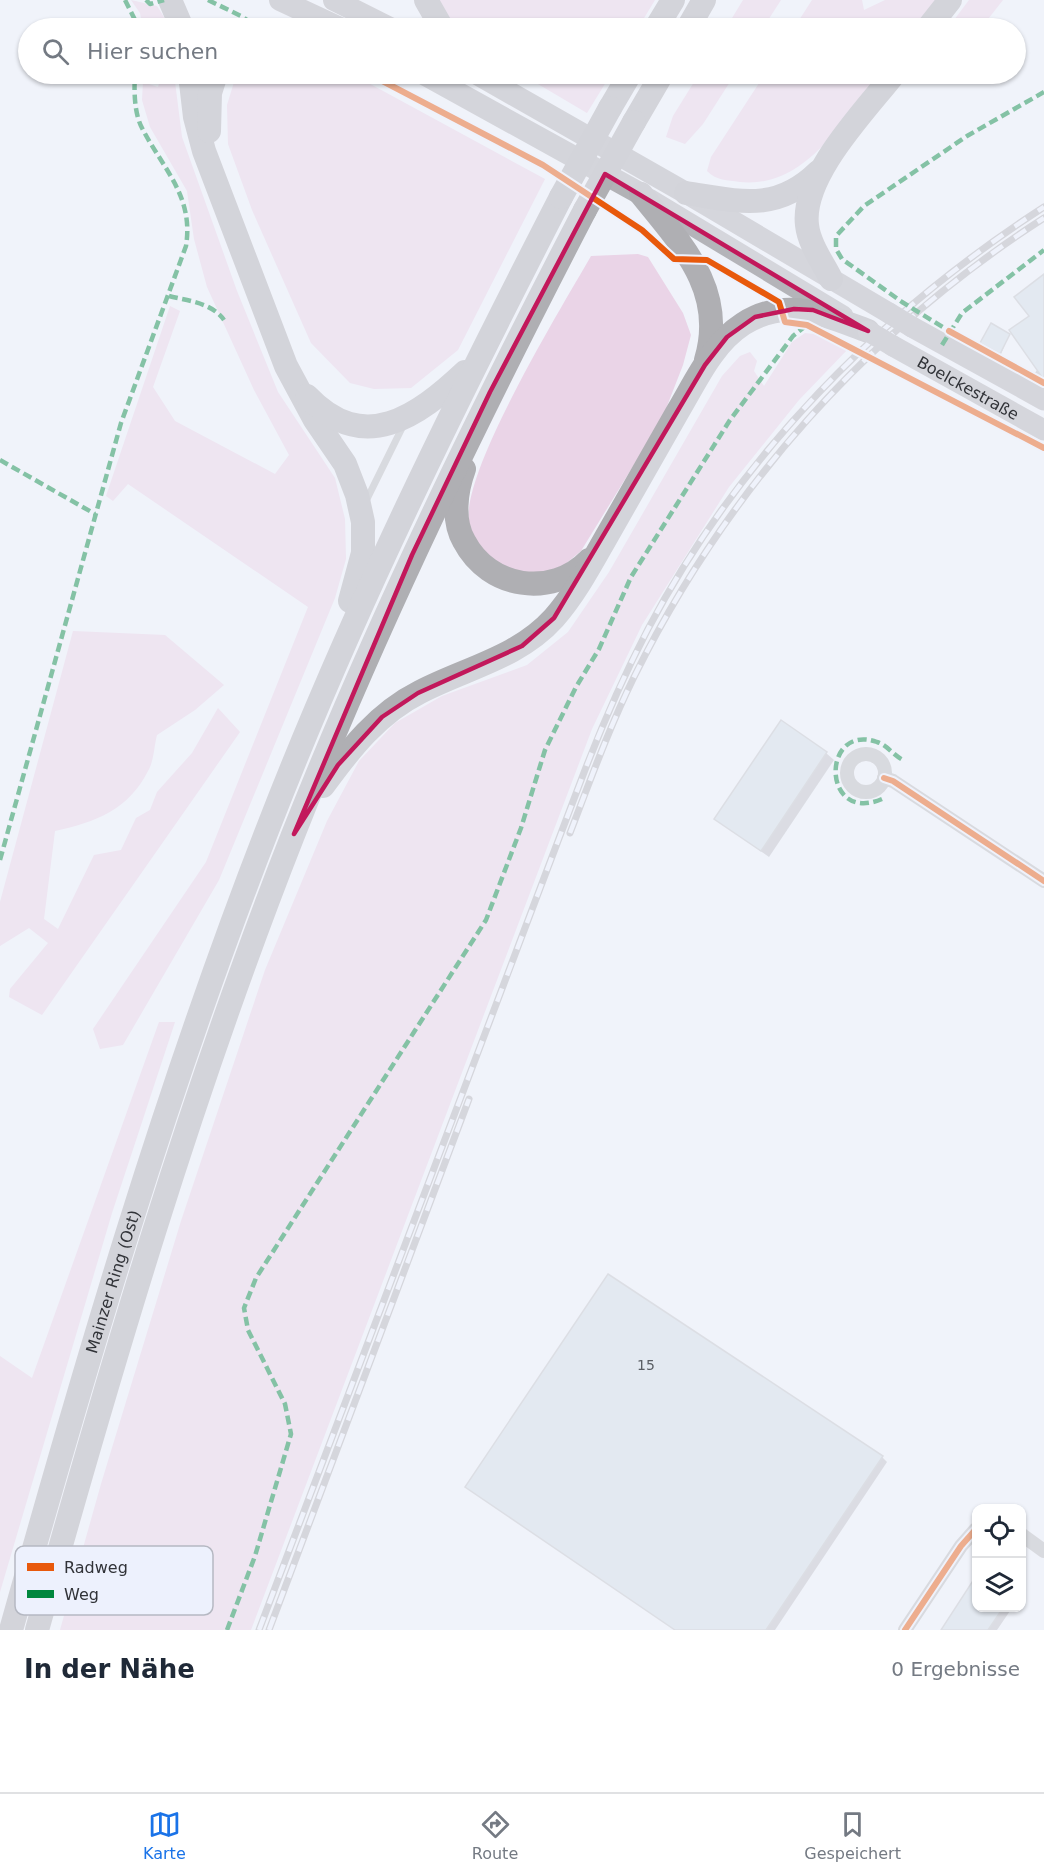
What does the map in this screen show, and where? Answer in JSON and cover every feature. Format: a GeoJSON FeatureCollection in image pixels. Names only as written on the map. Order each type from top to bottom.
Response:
{"type":"FeatureCollection","features":[{"type":"Feature","properties":{"kind":"highway"},"geometry":{"type":"LineString","coordinates":[[170,0],[178,18]]}},
{"type":"Feature","properties":{"kind":"highway"},"geometry":{"type":"LineString","coordinates":[[280,0],[319,18]]}},
{"type":"Feature","properties":{"kind":"highway"},"geometry":{"type":"LineString","coordinates":[[334,0],[370,18]]}},
{"type":"Feature","properties":{"kind":"highway"},"geometry":{"type":"LineString","coordinates":[[426,0],[436,18]]}},
{"type":"Feature","properties":{"kind":"highway"},"geometry":{"type":"LineString","coordinates":[[662,18],[673,0]]}},
{"type":"Feature","properties":{"kind":"highway"},"geometry":{"type":"LineString","coordinates":[[694,18],[704,0]]}},
{"type":"Feature","properties":{"kind":"highway"},"geometry":{"type":"LineString","coordinates":[[936,18],[950,0]]}},
{"type":"Feature","properties":{"kind":"highway"},"geometry":{"type":"LineString","coordinates":[[191,84],[198,133],[286,366],[352,478],[362,511],[364,537],[360,567],[324,692]]}},
{"type":"Feature","properties":{"kind":"highway"},"geometry":{"type":"LineString","coordinates":[[214,84],[209,110],[216,181]]}},
{"type":"Feature","properties":{"kind":"highway"},"geometry":{"type":"LineString","coordinates":[[442,84],[641,194],[693,260],[706,289],[712,327],[705,365]]}},
{"type":"Feature","properties":{"kind":"highway"},"geometry":{"type":"LineString","coordinates":[[495,84],[686,193],[741,201],[776,199],[800,188],[822,168],[886,84]]}},
{"type":"Feature","properties":{"kind":"highway"},"geometry":{"type":"LineString","coordinates":[[324,692],[390,543],[476,362],[561,197],[624,84]]}},
{"type":"Feature","properties":{"kind":"highway"},"geometry":{"type":"LineString","coordinates":[[294,834],[412,555],[490,392],[585,210],[656,84]]}},
{"type":"Feature","properties":{"kind":"highway"},"geometry":{"type":"LineString","coordinates":[[822,168],[810,196],[807,226],[812,242],[831,279]]}},
{"type":"Feature","properties":{"kind":"highway"},"geometry":{"type":"LineString","coordinates":[[294,834],[319,791],[365,732],[398,705],[418,693],[503,656],[539,633],[568,600],[705,365],[740,326],[768,312],[813,310],[868,332]]}},
{"type":"Feature","properties":{"kind":"highway"},"geometry":{"type":"LineString","coordinates":[[298,387],[324,411],[351,423],[384,425],[407,418],[437,398],[476,362]]}},
{"type":"Feature","properties":{"kind":"highway"},"geometry":{"type":"LineString","coordinates":[[490,392],[458,492],[458,525],[472,554],[481,565],[505,580],[538,584],[569,575],[583,566],[599,549]]}},
{"type":"Feature","properties":{"kind":"highway","name":"Mainzer Ring (Ost)"},"geometry":{"type":"LineString","coordinates":[[35,1546],[131,1218],[227,938],[269,826],[324,692]]}},
{"type":"Feature","properties":{"kind":"highway","name":"Mainzer Ring (Ost)"},"geometry":{"type":"LineString","coordinates":[[60,1546],[156,1226],[202,1083],[294,834]]}},
{"type":"Feature","properties":{"kind":"highway","name":"Mainzer Ring (Ost)"},"geometry":{"type":"LineString","coordinates":[[11,1630],[15,1615]]}},
{"type":"Feature","properties":{"kind":"highway","name":"Mainzer Ring (Ost)"},"geometry":{"type":"LineString","coordinates":[[37,1630],[41,1615]]}},
{"type":"Feature","properties":{"kind":"main road","name":"Boelckestraße"},"geometry":{"type":"LineString","coordinates":[[686,193],[912,327],[1044,400]]}},
{"type":"Feature","properties":{"kind":"main road","name":"Boelckestraße"},"geometry":{"type":"LineString","coordinates":[[641,194],[868,332],[1044,430]]}},
{"type":"Feature","properties":{"kind":"street"},"geometry":{"type":"LineString","coordinates":[[884,778],[893,781],[1044,881]]}},
{"type":"Feature","properties":{"kind":"street"},"geometry":{"type":"LineString","coordinates":[[905,1630],[961,1545],[972,1533]]}},
{"type":"Feature","properties":{"kind":"street"},"geometry":{"type":"LineString","coordinates":[[1026,1538],[1044,1551]]}},
{"type":"Feature","properties":{"kind":"lane"},"geometry":{"type":"LineString","coordinates":[[362,511],[407,418]]}},
{"type":"Feature","properties":{"kind":"highlighted area"},"geometry":{"type":"Polygon","coordinates":[[[605,174],[868,331],[813,310],[794,309],[755,317],[727,337],[705,365],[554,618],[522,646],[418,693],[382,717],[338,765],[294,834],[412,555],[490,392],[605,174]]]}},
{"type":"Feature","properties":{"kind":"shaded area"},"geometry":{"type":"Polygon","coordinates":[[[131,0],[157,6],[164,18],[141,18],[131,0]]]}},
{"type":"Feature","properties":{"kind":"shaded area"},"geometry":{"type":"Polygon","coordinates":[[[438,0],[655,0],[644,18],[450,18],[438,0]]]}},
{"type":"Feature","properties":{"kind":"shaded area"},"geometry":{"type":"Polygon","coordinates":[[[743,0],[781,0],[769,18],[732,18],[743,0]]]}},
{"type":"Feature","properties":{"kind":"shaded area"},"geometry":{"type":"Polygon","coordinates":[[[812,0],[862,0],[864,10],[885,0],[936,0],[922,18],[800,18],[812,0]]]}},
{"type":"Feature","properties":{"kind":"shaded area"},"geometry":{"type":"Polygon","coordinates":[[[969,0],[1003,0],[989,18],[956,18],[969,0]]]}},
{"type":"Feature","properties":{"kind":"shaded area"},"geometry":{"type":"Polygon","coordinates":[[[143,84],[158,87],[159,84],[175,84],[182,137],[237,291],[278,392],[335,478],[345,519],[346,559],[335,598],[219,880],[123,1045],[100,1049],[93,1029],[206,862],[308,607],[128,484],[113,501],[106,496],[170,306],[180,311],[153,387],[175,421],[275,474],[289,455],[254,390],[207,287],[194,239],[187,191],[150,127],[142,100],[143,84]]]}},
{"type":"Feature","properties":{"kind":"shaded area"},"geometry":{"type":"Polygon","coordinates":[[[233,84],[370,84],[545,179],[458,350],[411,388],[374,389],[350,383],[311,343],[252,210],[228,144],[227,105],[233,84]]]}},
{"type":"Feature","properties":{"kind":"shaded area"},"geometry":{"type":"Polygon","coordinates":[[[538,84],[605,84],[587,113],[538,84]]]}},
{"type":"Feature","properties":{"kind":"shaded area"},"geometry":{"type":"Polygon","coordinates":[[[693,84],[729,84],[703,124],[685,144],[666,137],[673,116],[693,84]]]}},
{"type":"Feature","properties":{"kind":"shaded area"},"geometry":{"type":"Polygon","coordinates":[[[758,84],[871,84],[822,147],[804,163],[785,174],[764,181],[722,180],[707,171],[711,157],[758,84]]]}},
{"type":"Feature","properties":{"kind":"shaded area"},"geometry":{"type":"Polygon","coordinates":[[[638,254],[648,257],[683,313],[691,335],[683,365],[662,419],[581,551],[557,571],[536,579],[482,557],[469,523],[471,499],[480,467],[516,389],[591,256],[638,254]]]}},
{"type":"Feature","properties":{"kind":"shaded area"},"geometry":{"type":"Polygon","coordinates":[[[805,333],[822,335],[848,349],[799,400],[729,487],[642,625],[592,729],[251,1630],[60,1630],[64,1615],[213,1615],[213,1546],[84,1546],[181,1221],[265,970],[327,821],[359,761],[395,723],[442,696],[527,665],[568,632],[609,572],[722,376],[740,356],[750,352],[757,361],[754,371],[764,386],[792,342],[805,333]]]}},
{"type":"Feature","properties":{"kind":"shaded area"},"geometry":{"type":"Polygon","coordinates":[[[73,631],[165,635],[224,685],[195,710],[157,735],[148,771],[131,796],[121,805],[97,818],[55,831],[44,919],[58,929],[94,855],[121,850],[136,818],[150,810],[157,792],[192,753],[218,708],[240,732],[42,1015],[9,997],[10,989],[48,943],[29,928],[0,946],[0,902],[73,631]]]}},
{"type":"Feature","properties":{"kind":"shaded area"},"geometry":{"type":"Polygon","coordinates":[[[159,1022],[175,1022],[112,1213],[0,1592],[0,1356],[32,1378],[159,1022]]]}},
{"type":"Feature","properties":{"kind":"building"},"geometry":{"type":"Polygon","coordinates":[[[1044,274],[1044,380],[1009,330],[1029,316],[1014,297],[1044,274]]]}},
{"type":"Feature","properties":{"kind":"building"},"geometry":{"type":"Polygon","coordinates":[[[991,323],[1010,334],[1000,354],[980,343],[991,323]]]}},
{"type":"Feature","properties":{"kind":"building"},"geometry":{"type":"Polygon","coordinates":[[[781,720],[827,752],[761,851],[714,819],[781,720]]]}},
{"type":"Feature","properties":{"kind":"building"},"geometry":{"type":"Polygon","coordinates":[[[608,1274],[883,1456],[766,1630],[675,1630],[465,1487],[608,1274]]]}},
{"type":"Feature","properties":{"kind":"building"},"geometry":{"type":"Polygon","coordinates":[[[972,1582],[972,1612],[1000,1612],[988,1630],[941,1630],[972,1582]]]}},
{"type":"Feature","properties":{"kind":"railway"},"geometry":{"type":"LineString","coordinates":[[259,1630],[603,724],[648,629],[684,566],[725,505],[770,447],[819,393],[871,341],[926,293],[984,248],[1044,207]]}},
{"type":"Feature","properties":{"kind":"railway"},"geometry":{"type":"LineString","coordinates":[[570,833],[608,735],[634,677],[671,608],[712,542],[758,479],[808,420],[861,364],[918,311],[979,263],[1044,218]]}},
{"type":"Feature","properties":{"kind":"railway"},"geometry":{"type":"LineString","coordinates":[[269,1630],[469,1099]]}},
{"type":"Feature","properties":{"kind":"marked path"},"geometry":{"type":"LineString","coordinates":[[125,0],[134,18]]}},
{"type":"Feature","properties":{"kind":"marked path"},"geometry":{"type":"LineString","coordinates":[[146,0],[150,4],[164,0]]}},
{"type":"Feature","properties":{"kind":"marked path"},"geometry":{"type":"LineString","coordinates":[[208,0],[244,18]]}},
{"type":"Feature","properties":{"kind":"marked path"},"geometry":{"type":"LineString","coordinates":[[0,860],[121,423],[186,246],[187,228],[181,198],[142,128],[136,109],[135,84]]}},
{"type":"Feature","properties":{"kind":"marked path"},"geometry":{"type":"LineString","coordinates":[[954,334],[902,302],[842,259],[836,249],[836,236],[864,206],[967,136],[1044,92]]}},
{"type":"Feature","properties":{"kind":"marked path"},"geometry":{"type":"LineString","coordinates":[[942,345],[962,313],[1044,250]]}},
{"type":"Feature","properties":{"kind":"marked path"},"geometry":{"type":"LineString","coordinates":[[169,296],[207,306],[224,320]]}},
{"type":"Feature","properties":{"kind":"marked path"},"geometry":{"type":"LineString","coordinates":[[227,1630],[255,1556],[291,1434],[285,1404],[248,1330],[244,1308],[256,1278],[486,920],[521,828],[545,750],[576,687],[599,649],[631,577],[730,420],[793,336],[807,325]]}},
{"type":"Feature","properties":{"kind":"marked path"},"geometry":{"type":"LineString","coordinates":[[0,460],[95,514]]}},
{"type":"Feature","properties":{"kind":"marked path"},"geometry":{"type":"LineString","coordinates":[[882,799],[862,803],[848,798],[839,787],[836,773],[838,758],[846,746],[859,740],[881,743],[903,760]]}},
{"type":"Feature","properties":{"kind":"cycle path"},"geometry":{"type":"LineString","coordinates":[[388,84],[543,165],[642,230],[674,259],[707,260],[779,302],[785,322],[807,325],[1044,448]]}},
{"type":"Feature","properties":{"kind":"cycle path"},"geometry":{"type":"LineString","coordinates":[[949,331],[1044,383]]}},
{"type":"Feature","properties":{"kind":"cycle path"},"geometry":{"type":"LineString","coordinates":[[884,778],[893,781],[1044,881]]}},
{"type":"Feature","properties":{"kind":"cycle path"},"geometry":{"type":"LineString","coordinates":[[905,1630],[961,1546],[972,1534]]}}]}
